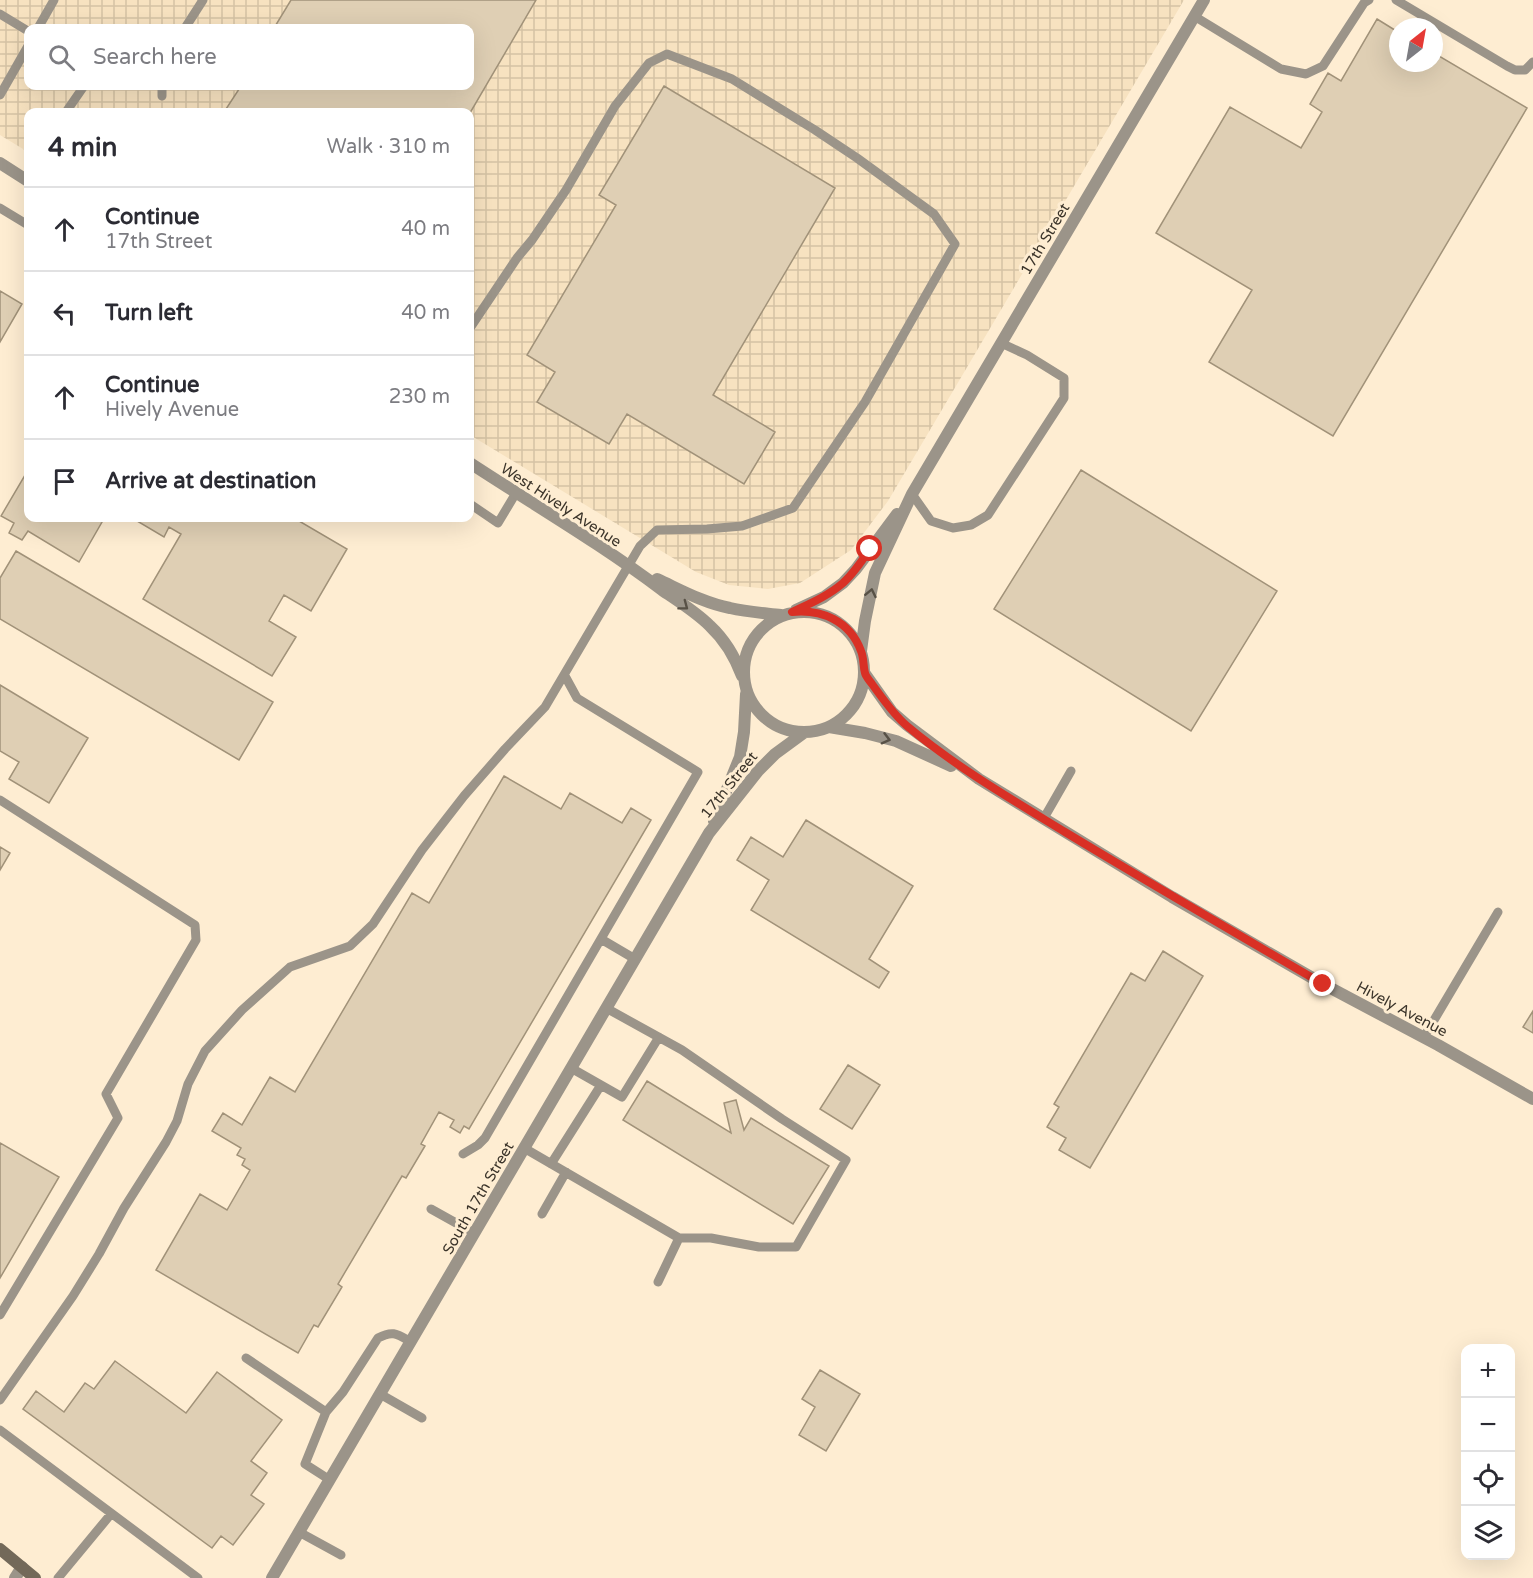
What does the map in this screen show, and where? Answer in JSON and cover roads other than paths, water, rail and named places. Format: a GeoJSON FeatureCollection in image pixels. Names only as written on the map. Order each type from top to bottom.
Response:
{"type":"FeatureCollection","features":[{"type":"Feature","properties":{"kind":"main road"},"geometry":{"type":"LineString","coordinates":[[0,1549],[35,1578]]}},
{"type":"Feature","properties":{"kind":"street","name":"17th Street"},"geometry":{"type":"LineString","coordinates":[[861,651],[875,573],[912,494],[1204,0]]}},
{"type":"Feature","properties":{"kind":"street"},"geometry":{"type":"LineString","coordinates":[[0,164],[24,176]]}},
{"type":"Feature","properties":{"kind":"street","name":"West Hively Avenue"},"geometry":{"type":"LineString","coordinates":[[474,467],[633,568]]}},
{"type":"Feature","properties":{"kind":"street","name":"17th Street"},"geometry":{"type":"LineString","coordinates":[[786,614],[824,597],[843,583],[912,494]]}},
{"type":"Feature","properties":{"kind":"street"},"geometry":{"type":"LineString","coordinates":[[633,568],[705,601],[723,606],[748,611],[786,614],[812,612],[832,618],[849,631],[861,651],[865,674],[858,700],[841,720],[829,727],[805,732],[779,727],[758,711],[731,653],[710,626],[633,568]]}},
{"type":"Feature","properties":{"kind":"street"},"geometry":{"type":"LineString","coordinates":[[745,685],[745,658],[749,646],[763,627],[786,614]]}},
{"type":"Feature","properties":{"kind":"street","name":"Hively Avenue"},"geometry":{"type":"LineString","coordinates":[[865,674],[892,712],[979,779]]}},
{"type":"Feature","properties":{"kind":"street","name":"17th Street"},"geometry":{"type":"LineString","coordinates":[[709,833],[740,757],[744,732],[745,685]]}},
{"type":"Feature","properties":{"kind":"street","name":"Hively Avenue"},"geometry":{"type":"LineString","coordinates":[[829,727],[896,741],[979,779],[1172,897],[1323,984],[1424,1037],[1533,1099]]}},
{"type":"Feature","properties":{"kind":"street","name":"17th Street"},"geometry":{"type":"LineString","coordinates":[[709,833],[758,771],[775,754],[805,732]]}},
{"type":"Feature","properties":{"kind":"street","name":"South 17th Street"},"geometry":{"type":"LineString","coordinates":[[272,1578],[709,833]]}},
{"type":"Feature","properties":{"kind":"street"},"geometry":{"type":"LineString","coordinates":[[15,1578],[22,1567]]}},
{"type":"Feature","properties":{"kind":"lane"},"geometry":{"type":"LineString","coordinates":[[40,24],[54,0]]}},
{"type":"Feature","properties":{"kind":"lane"},"geometry":{"type":"LineString","coordinates":[[188,24],[203,0]]}},
{"type":"Feature","properties":{"kind":"lane"},"geometry":{"type":"LineString","coordinates":[[1194,16],[1281,69],[1306,74],[1323,66],[1364,3],[1369,0]]}},
{"type":"Feature","properties":{"kind":"lane"},"geometry":{"type":"LineString","coordinates":[[1396,0],[1515,70],[1525,70],[1533,62]]}},
{"type":"Feature","properties":{"kind":"lane"},"geometry":{"type":"LineString","coordinates":[[0,14],[24,29]]}},
{"type":"Feature","properties":{"kind":"lane"},"geometry":{"type":"LineString","coordinates":[[0,96],[24,53]]}},
{"type":"Feature","properties":{"kind":"lane"},"geometry":{"type":"LineString","coordinates":[[0,1400],[73,1296],[124,1208],[166,1142],[177,1121],[188,1084],[205,1051],[242,1010],[290,967],[350,946],[373,924],[422,850],[464,796],[545,707],[633,568],[640,546],[657,530],[707,530],[742,526],[793,508],[865,402],[955,244],[934,214],[815,130],[732,79],[666,54],[649,63],[621,98],[566,190],[474,322]]}},
{"type":"Feature","properties":{"kind":"lane"},"geometry":{"type":"LineString","coordinates":[[69,108],[81,90]]}},
{"type":"Feature","properties":{"kind":"lane"},"geometry":{"type":"LineString","coordinates":[[0,208],[24,223]]}},
{"type":"Feature","properties":{"kind":"lane"},"geometry":{"type":"LineString","coordinates":[[912,494],[931,520],[953,528],[971,525],[988,515],[1064,398],[1064,378],[1027,355],[1001,343]]}},
{"type":"Feature","properties":{"kind":"lane"},"geometry":{"type":"LineString","coordinates":[[474,507],[498,522],[516,493]]}},
{"type":"Feature","properties":{"kind":"lane"},"geometry":{"type":"LineString","coordinates":[[463,1154],[485,1138],[698,772],[577,698],[565,676]]}},
{"type":"Feature","properties":{"kind":"lane"},"geometry":{"type":"LineString","coordinates":[[1044,818],[1071,771]]}},
{"type":"Feature","properties":{"kind":"lane"},"geometry":{"type":"LineString","coordinates":[[0,800],[195,925],[196,940],[106,1094],[118,1118],[0,1315]]}},
{"type":"Feature","properties":{"kind":"lane"},"geometry":{"type":"LineString","coordinates":[[1424,1037],[1498,912]]}},
{"type":"Feature","properties":{"kind":"lane"},"geometry":{"type":"LineString","coordinates":[[601,939],[635,959]]}},
{"type":"Feature","properties":{"kind":"lane"},"geometry":{"type":"LineString","coordinates":[[524,1148],[679,1238],[711,1238],[759,1247],[796,1247],[846,1160],[682,1050],[606,1008]]}},
{"type":"Feature","properties":{"kind":"lane"},"geometry":{"type":"LineString","coordinates":[[571,1068],[622,1097],[659,1037]]}},
{"type":"Feature","properties":{"kind":"lane"},"geometry":{"type":"LineString","coordinates":[[551,1164],[601,1085]]}},
{"type":"Feature","properties":{"kind":"lane"},"geometry":{"type":"LineString","coordinates":[[542,1214],[566,1172]]}},
{"type":"Feature","properties":{"kind":"lane"},"geometry":{"type":"LineString","coordinates":[[431,1209],[474,1233]]}},
{"type":"Feature","properties":{"kind":"lane"},"geometry":{"type":"LineString","coordinates":[[658,1282],[679,1238]]}},
{"type":"Feature","properties":{"kind":"lane"},"geometry":{"type":"LineString","coordinates":[[330,1480],[305,1464],[326,1412],[343,1392],[378,1338],[387,1333],[396,1334],[411,1342]]}},
{"type":"Feature","properties":{"kind":"lane"},"geometry":{"type":"LineString","coordinates":[[246,1358],[326,1412]]}},
{"type":"Feature","properties":{"kind":"lane"},"geometry":{"type":"LineString","coordinates":[[380,1394],[422,1418]]}},
{"type":"Feature","properties":{"kind":"lane"},"geometry":{"type":"LineString","coordinates":[[0,1430],[198,1578]]}},
{"type":"Feature","properties":{"kind":"lane"},"geometry":{"type":"LineString","coordinates":[[58,1578],[111,1514]]}},
{"type":"Feature","properties":{"kind":"lane"},"geometry":{"type":"LineString","coordinates":[[299,1532],[341,1555]]}}]}
